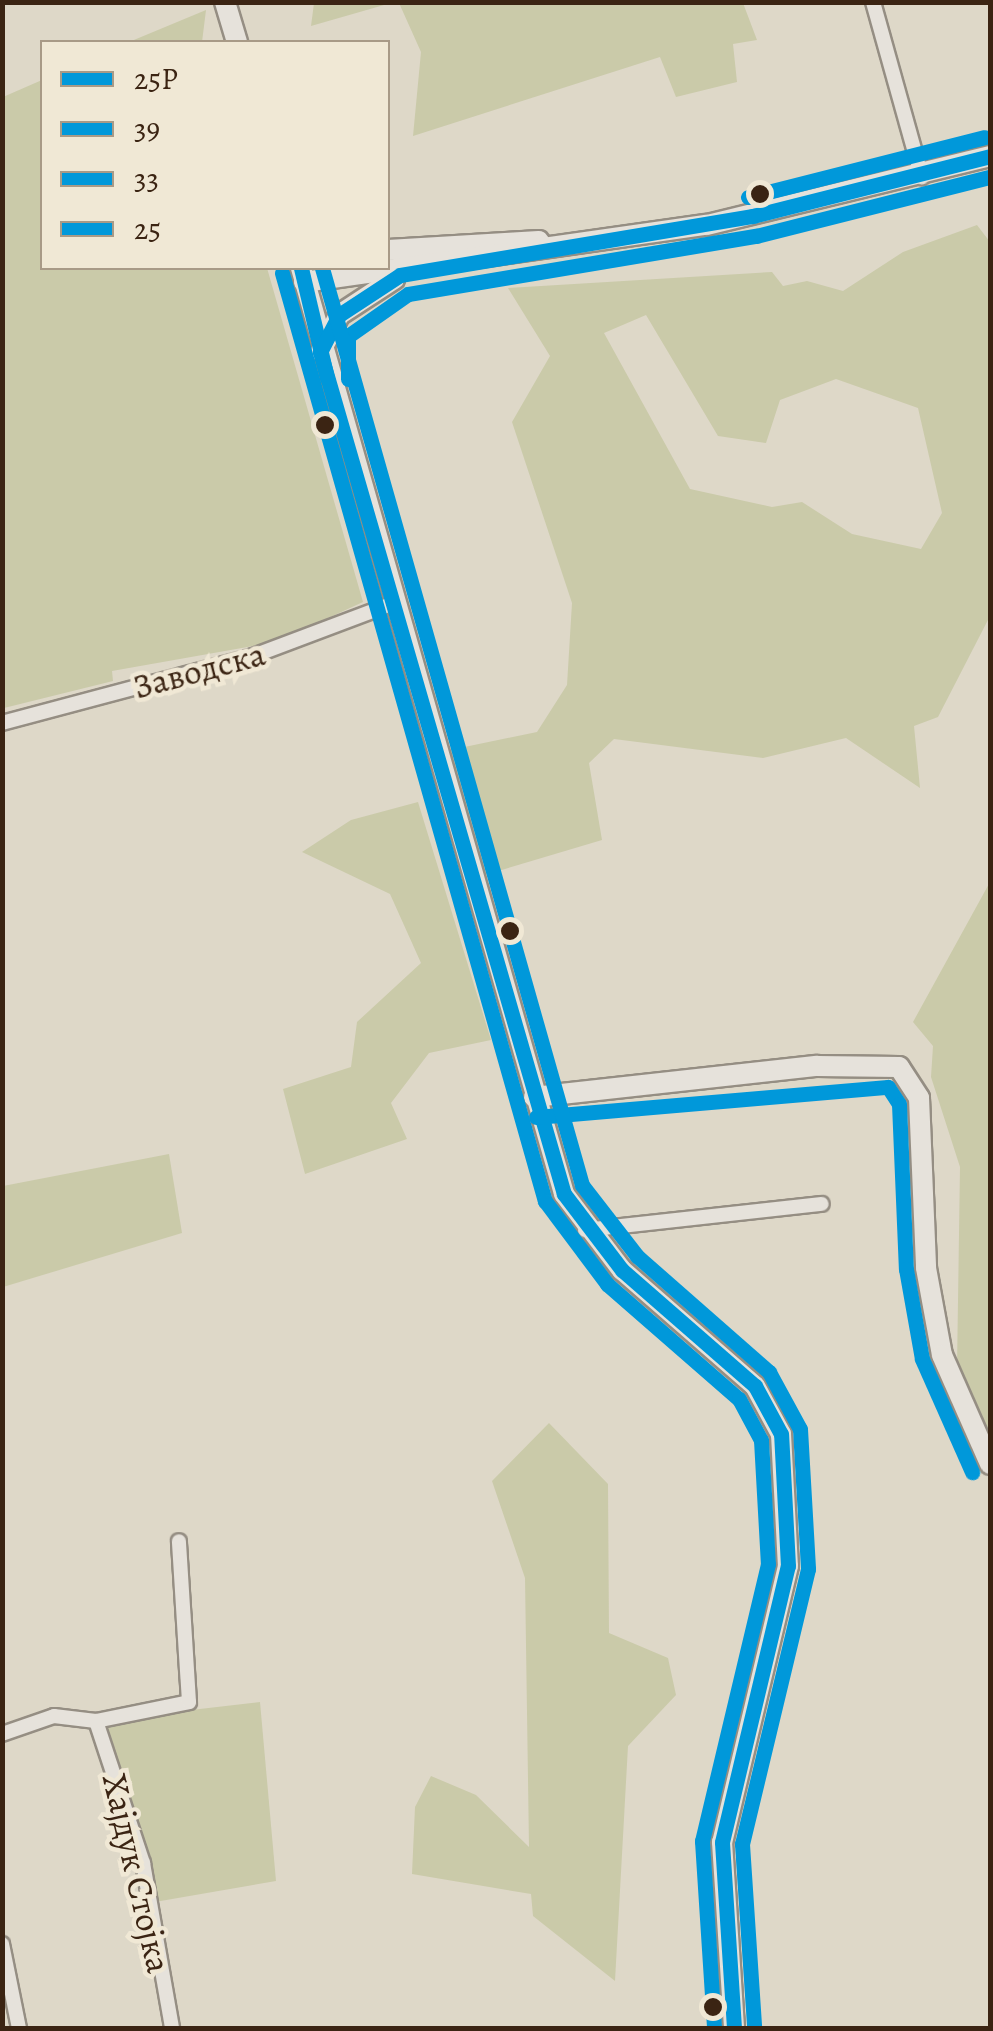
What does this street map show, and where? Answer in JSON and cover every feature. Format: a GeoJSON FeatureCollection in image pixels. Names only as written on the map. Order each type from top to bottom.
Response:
{"type":"FeatureCollection","features":[{"type":"Feature","properties":{"kind":"street"},"geometry":{"type":"LineString","coordinates":[[225,2],[236,40]]}},
{"type":"Feature","properties":{"kind":"street"},"geometry":{"type":"LineString","coordinates":[[872,2],[922,177]]}},
{"type":"Feature","properties":{"kind":"street"},"geometry":{"type":"LineString","coordinates":[[734,2028],[722,1842],[788,1566],[788,1462],[755,1386],[585,1230],[564,1194],[391,604],[302,275],[400,275],[636,237],[922,177],[990,156]]}},
{"type":"Feature","properties":{"kind":"street"},"geometry":{"type":"LineString","coordinates":[[390,235],[454,246]]}},
{"type":"Feature","properties":{"kind":"street"},"geometry":{"type":"LineString","coordinates":[[390,250],[636,237]]}},
{"type":"Feature","properties":{"kind":"street"},"geometry":{"type":"LineString","coordinates":[[320,352],[340,314],[400,275]]}},
{"type":"Feature","properties":{"kind":"street","name":"Заводска"},"geometry":{"type":"LineString","coordinates":[[2,723],[253,656],[391,604]]}},
{"type":"Feature","properties":{"kind":"street"},"geometry":{"type":"LineString","coordinates":[[534,1097],[817,1066],[899,1067],[919,1098],[926,1268],[942,1355],[990,1464]]}},
{"type":"Feature","properties":{"kind":"street"},"geometry":{"type":"LineString","coordinates":[[585,1230],[822,1204]]}},
{"type":"Feature","properties":{"kind":"street"},"geometry":{"type":"LineString","coordinates":[[2,1734],[54,1716],[96,1721],[188,1702],[178,1541]]}},
{"type":"Feature","properties":{"kind":"street","name":"Хајдук Стојка"},"geometry":{"type":"LineString","coordinates":[[96,1721],[143,1863],[172,2028]]}},
{"type":"Feature","properties":{"kind":"street"},"geometry":{"type":"LineString","coordinates":[[2,1944],[19,2028]]}},
{"type":"Feature","properties":{"kind":"green space"},"geometry":{"type":"Polygon","coordinates":[[[314,2],[391,3],[311,26],[314,2]]]}},
{"type":"Feature","properties":{"kind":"green space"},"geometry":{"type":"Polygon","coordinates":[[[399,3],[743,3],[757,40],[733,44],[737,82],[676,97],[660,57],[413,136],[421,52],[399,3]]]}},
{"type":"Feature","properties":{"kind":"green space"},"geometry":{"type":"Polygon","coordinates":[[[206,10],[202,40],[134,40],[206,10]]]}},
{"type":"Feature","properties":{"kind":"green space"},"geometry":{"type":"Polygon","coordinates":[[[40,81],[40,270],[268,270],[363,602],[276,642],[112,671],[113,681],[4,708],[3,718],[3,97],[40,81]]]}},
{"type":"Feature","properties":{"kind":"green space"},"geometry":{"type":"Polygon","coordinates":[[[977,225],[990,242],[990,616],[938,717],[914,726],[920,788],[846,738],[763,758],[614,739],[589,763],[602,840],[485,875],[450,750],[537,732],[567,685],[572,603],[512,422],[550,356],[508,288],[772,272],[783,286],[807,281],[843,291],[903,252],[977,225]],[[646,315],[604,333],[690,489],[772,507],[802,502],[852,534],[921,549],[942,513],[918,408],[836,379],[780,400],[766,443],[718,436],[646,315]]]}},
{"type":"Feature","properties":{"kind":"green space"},"geometry":{"type":"Polygon","coordinates":[[[418,802],[491,1040],[429,1053],[391,1103],[407,1139],[305,1174],[283,1089],[351,1067],[357,1022],[421,963],[390,894],[302,852],[351,820],[418,802]]]}},
{"type":"Feature","properties":{"kind":"green space"},"geometry":{"type":"Polygon","coordinates":[[[990,882],[990,1447],[957,1367],[960,1167],[931,1077],[933,1046],[913,1022],[990,882]]]}},
{"type":"Feature","properties":{"kind":"green space"},"geometry":{"type":"Polygon","coordinates":[[[169,1154],[182,1233],[3,1287],[3,1186],[169,1154]]]}},
{"type":"Feature","properties":{"kind":"green space"},"geometry":{"type":"Polygon","coordinates":[[[549,1423],[608,1484],[609,1633],[668,1658],[676,1695],[628,1746],[615,1981],[533,1916],[531,1894],[412,1874],[415,1807],[431,1776],[476,1795],[529,1847],[525,1578],[492,1481],[549,1423]]]}},
{"type":"Feature","properties":{"kind":"green space"},"geometry":{"type":"Polygon","coordinates":[[[260,1702],[276,1881],[149,1903],[96,1721],[260,1702]]]}},
{"type":"Feature","properties":{"kind":"transit line","name":"25"},"geometry":{"type":"LineString","coordinates":[[748,197],[985,137]]}},
{"type":"Feature","properties":{"kind":"transit line","name":"25P"},"geometry":{"type":"LineString","coordinates":[[734,2028],[722,1842],[788,1566],[781,1434],[755,1386],[622,1270],[564,1194],[320,352],[339,315],[400,275],[753,216],[990,156]]}},
{"type":"Feature","properties":{"kind":"transit line","name":"39"},"geometry":{"type":"LineString","coordinates":[[348,379],[348,336],[408,294],[756,236],[990,177]]}},
{"type":"Feature","properties":{"kind":"transit line","name":"25P"},"geometry":{"type":"LineString","coordinates":[[301,270],[327,378]]}},
{"type":"Feature","properties":{"kind":"transit line","name":"33"},"geometry":{"type":"LineString","coordinates":[[323,270],[582,1185],[637,1256],[769,1372],[800,1429],[808,1569],[742,1844],[754,2027]]}},
{"type":"Feature","properties":{"kind":"transit line","name":"39"},"geometry":{"type":"LineString","coordinates":[[282,273],[545,1201],[607,1284],[739,1399],[761,1440],[768,1564],[702,1841],[714,2028]]}},
{"type":"Feature","properties":{"kind":"transit line","name":"39"},"geometry":{"type":"LineString","coordinates":[[536,1117],[888,1087],[899,1104],[906,1269],[922,1359],[972,1472]]}}]}
